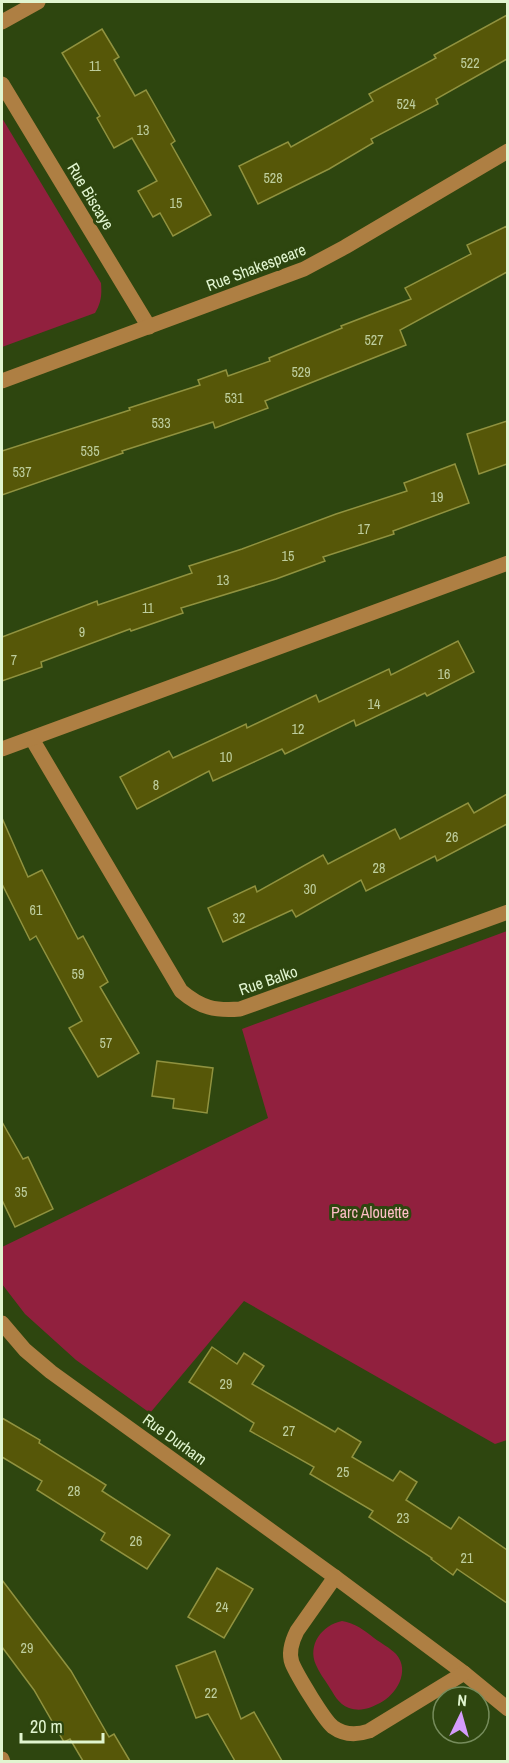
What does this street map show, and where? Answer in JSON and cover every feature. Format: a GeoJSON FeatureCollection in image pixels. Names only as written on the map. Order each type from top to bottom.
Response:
{"type":"FeatureCollection","features":[{"type":"Feature","properties":{"kind":"street"},"geometry":{"type":"LineString","coordinates":[[2,22],[38,2]]}},
{"type":"Feature","properties":{"kind":"street","name":"Rue Biscaye"},"geometry":{"type":"LineString","coordinates":[[2,84],[148,327]]}},
{"type":"Feature","properties":{"kind":"street","name":"Rue Shakespeare"},"geometry":{"type":"LineString","coordinates":[[2,381],[304,269],[507,151]]}},
{"type":"Feature","properties":{"kind":"street"},"geometry":{"type":"LineString","coordinates":[[2,749],[507,563]]}},
{"type":"Feature","properties":{"kind":"street","name":"Rue Balko"},"geometry":{"type":"LineString","coordinates":[[32,739],[181,991],[195,1003],[224,1011],[240,1009],[507,912]]}},
{"type":"Feature","properties":{"kind":"street","name":"Rue Durham"},"geometry":{"type":"LineString","coordinates":[[2,1323],[25,1350],[51,1372],[335,1576],[464,1673],[507,1709]]}},
{"type":"Feature","properties":{"kind":"street"},"geometry":{"type":"LineString","coordinates":[[335,1576],[297,1631],[291,1651],[292,1663],[326,1720],[334,1728],[346,1733],[359,1734],[369,1731],[464,1673]]}},
{"type":"Feature","properties":{"kind":"green space"},"geometry":{"type":"Polygon","coordinates":[[[2,118],[101,283],[101,291],[100,302],[95,313],[2,347],[2,118]]]}},
{"type":"Feature","properties":{"kind":"green space","name":"Parc Alouette"},"geometry":{"type":"Polygon","coordinates":[[[507,931],[507,1440],[495,1444],[244,1301],[150,1413],[76,1360],[25,1314],[2,1284],[2,1247],[268,1118],[242,1029],[507,931]]]}},
{"type":"Feature","properties":{"kind":"green space"},"geometry":{"type":"Polygon","coordinates":[[[342,1621],[363,1630],[394,1652],[400,1661],[402,1675],[400,1682],[386,1699],[369,1708],[353,1709],[342,1704],[316,1665],[313,1650],[318,1637],[328,1627],[342,1621]]]}},
{"type":"Feature","properties":{"kind":"building"},"geometry":{"type":"Polygon","coordinates":[[[507,15],[507,59],[436,99],[438,104],[371,139],[373,143],[329,169],[258,204],[239,166],[288,142],[291,147],[373,101],[369,94],[436,58],[434,55],[507,15]]]}},
{"type":"Feature","properties":{"kind":"building"},"geometry":{"type":"Polygon","coordinates":[[[102,29],[119,57],[114,60],[135,96],[146,90],[175,141],[171,144],[211,215],[173,236],[160,213],[153,217],[138,191],[157,181],[132,138],[114,148],[97,118],[100,116],[62,53],[102,29]]]}},
{"type":"Feature","properties":{"kind":"building"},"geometry":{"type":"Polygon","coordinates":[[[507,226],[507,272],[400,330],[406,345],[265,401],[268,408],[215,428],[213,422],[122,451],[123,453],[2,495],[2,451],[200,385],[198,380],[226,370],[228,376],[270,361],[269,358],[342,328],[341,326],[411,299],[405,288],[471,254],[467,245],[507,226]]]}},
{"type":"Feature","properties":{"kind":"building"},"geometry":{"type":"Polygon","coordinates":[[[507,421],[507,464],[479,474],[467,434],[507,421]]]}},
{"type":"Feature","properties":{"kind":"building"},"geometry":{"type":"Polygon","coordinates":[[[455,464],[469,503],[393,531],[394,534],[323,557],[325,561],[276,579],[181,608],[183,613],[131,631],[130,629],[41,662],[42,667],[2,681],[2,637],[97,601],[98,605],[192,573],[189,566],[407,491],[404,483],[455,464]]]}},
{"type":"Feature","properties":{"kind":"building"},"geometry":{"type":"Polygon","coordinates":[[[458,641],[474,672],[427,696],[425,693],[356,726],[354,720],[285,754],[282,749],[213,781],[209,771],[137,809],[120,777],[169,751],[173,758],[246,724],[247,728],[316,695],[319,702],[389,669],[391,675],[458,641]]]}},
{"type":"Feature","properties":{"kind":"building"},"geometry":{"type":"Polygon","coordinates":[[[507,794],[507,824],[437,861],[435,856],[366,891],[361,880],[296,917],[292,910],[223,942],[208,908],[255,886],[257,892],[323,855],[328,864],[395,829],[400,839],[468,803],[474,813],[507,794]]]}},
{"type":"Feature","properties":{"kind":"building"},"geometry":{"type":"Polygon","coordinates":[[[2,818],[28,877],[42,870],[78,939],[83,936],[108,982],[100,987],[139,1053],[98,1077],[69,1028],[82,1021],[36,936],[30,940],[2,884],[2,818]]]}},
{"type":"Feature","properties":{"kind":"building"},"geometry":{"type":"Polygon","coordinates":[[[157,1061],[213,1068],[207,1113],[173,1108],[174,1099],[152,1096],[157,1061]]]}},
{"type":"Feature","properties":{"kind":"building"},"geometry":{"type":"Polygon","coordinates":[[[2,1122],[23,1159],[28,1157],[53,1209],[15,1227],[2,1200],[2,1122]]]}},
{"type":"Feature","properties":{"kind":"building"},"geometry":{"type":"Polygon","coordinates":[[[212,1347],[237,1364],[244,1353],[264,1366],[252,1384],[335,1432],[338,1428],[361,1442],[352,1457],[393,1481],[400,1471],[417,1482],[406,1500],[451,1529],[459,1517],[507,1550],[507,1603],[457,1569],[453,1575],[432,1558],[369,1517],[373,1511],[310,1474],[314,1467],[250,1431],[254,1423],[189,1382],[212,1347]]]}},
{"type":"Feature","properties":{"kind":"building"},"geometry":{"type":"Polygon","coordinates":[[[2,1418],[40,1440],[39,1443],[106,1485],[102,1491],[170,1535],[147,1569],[101,1540],[105,1533],[37,1490],[42,1481],[2,1457],[2,1418]]]}},
{"type":"Feature","properties":{"kind":"building"},"geometry":{"type":"Polygon","coordinates":[[[217,1568],[253,1589],[224,1638],[188,1617],[217,1568]]]}},
{"type":"Feature","properties":{"kind":"building"},"geometry":{"type":"Polygon","coordinates":[[[2,1580],[71,1671],[109,1737],[114,1734],[130,1761],[83,1761],[70,1739],[64,1742],[34,1690],[2,1647],[2,1580]]]}},
{"type":"Feature","properties":{"kind":"building"},"geometry":{"type":"Polygon","coordinates":[[[215,1651],[241,1719],[254,1712],[282,1761],[235,1761],[208,1714],[196,1718],[176,1666],[215,1651]]]}}]}
